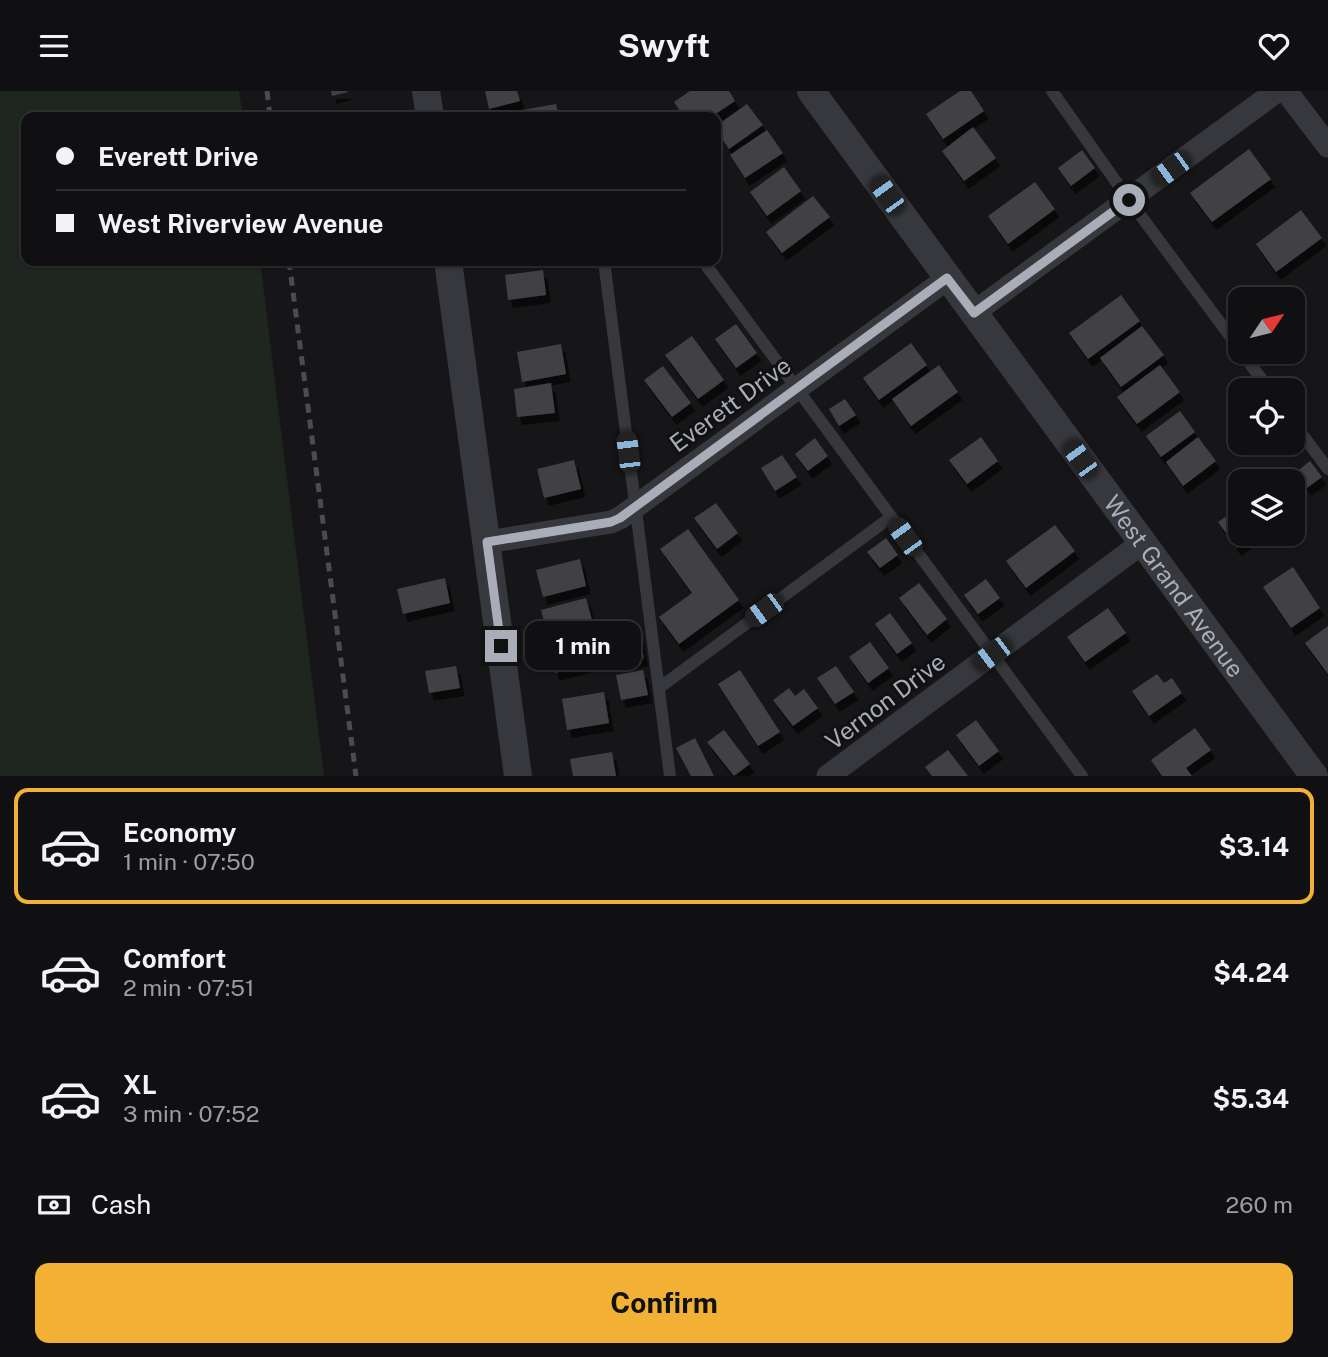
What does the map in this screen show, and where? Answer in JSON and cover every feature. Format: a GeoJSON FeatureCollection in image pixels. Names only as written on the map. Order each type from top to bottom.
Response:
{"type":"FeatureCollection","features":[{"type":"Feature","properties":{"kind":"street"},"geometry":{"type":"LineString","coordinates":[[426,91],[429,112]]}},
{"type":"Feature","properties":{"kind":"street","name":"West Grand Avenue"},"geometry":{"type":"LineString","coordinates":[[811,91],[1314,776]]}},
{"type":"Feature","properties":{"kind":"street"},"geometry":{"type":"LineString","coordinates":[[974,313],[1277,91]]}},
{"type":"Feature","properties":{"kind":"street"},"geometry":{"type":"LineString","coordinates":[[1286,91],[1328,146]]}},
{"type":"Feature","properties":{"kind":"street"},"geometry":{"type":"LineString","coordinates":[[449,266],[518,776]]}},
{"type":"Feature","properties":{"kind":"street","name":"Everett Drive"},"geometry":{"type":"LineString","coordinates":[[487,542],[611,522],[947,278]]}},
{"type":"Feature","properties":{"kind":"street","name":"Vernon Drive"},"geometry":{"type":"LineString","coordinates":[[828,776],[1142,543]]}},
{"type":"Feature","properties":{"kind":"lane"},"geometry":{"type":"LineString","coordinates":[[1052,91],[1228,334]]}},
{"type":"Feature","properties":{"kind":"lane"},"geometry":{"type":"LineString","coordinates":[[605,266],[670,776]]}},
{"type":"Feature","properties":{"kind":"lane"},"geometry":{"type":"LineString","coordinates":[[706,266],[1082,776]]}},
{"type":"Feature","properties":{"kind":"lane"},"geometry":{"type":"LineString","coordinates":[[1250,364],[1261,378]]}},
{"type":"Feature","properties":{"kind":"lane"},"geometry":{"type":"LineString","coordinates":[[1305,438],[1328,469]]}},
{"type":"Feature","properties":{"kind":"lane"},"geometry":{"type":"LineString","coordinates":[[659,688],[891,517]]}},
{"type":"Feature","properties":{"kind":"shaded area"},"geometry":{"type":"Polygon","coordinates":[[[0,91],[239,91],[242,112],[21,112],[21,266],[261,266],[324,776],[0,776],[0,91]]]}},
{"type":"Feature","properties":{"kind":"building"},"geometry":{"type":"Polygon","coordinates":[[[331,91],[347,91],[348,92],[332,96],[331,91]]]}},
{"type":"Feature","properties":{"kind":"building"},"geometry":{"type":"Polygon","coordinates":[[[485,91],[517,91],[520,101],[489,109],[485,91]]]}},
{"type":"Feature","properties":{"kind":"building"},"geometry":{"type":"Polygon","coordinates":[[[690,91],[729,91],[735,101],[718,112],[681,112],[674,102],[690,91]]]}},
{"type":"Feature","properties":{"kind":"building"},"geometry":{"type":"Polygon","coordinates":[[[960,91],[971,91],[984,111],[943,139],[926,114],[960,91]]]}},
{"type":"Feature","properties":{"kind":"building"},"geometry":{"type":"Polygon","coordinates":[[[556,104],[558,112],[511,112],[556,104]]]}},
{"type":"Feature","properties":{"kind":"building"},"geometry":{"type":"Polygon","coordinates":[[[747,104],[763,125],[729,149],[721,137],[721,122],[747,104]]]}},
{"type":"Feature","properties":{"kind":"building"},"geometry":{"type":"Polygon","coordinates":[[[973,127],[996,158],[964,181],[942,151],[973,127]]]}},
{"type":"Feature","properties":{"kind":"building"},"geometry":{"type":"Polygon","coordinates":[[[767,130],[783,153],[745,178],[730,155],[767,130]]]}},
{"type":"Feature","properties":{"kind":"building"},"geometry":{"type":"Polygon","coordinates":[[[1249,149],[1271,179],[1212,222],[1190,193],[1249,149]]]}},
{"type":"Feature","properties":{"kind":"building"},"geometry":{"type":"Polygon","coordinates":[[[1082,150],[1095,168],[1071,186],[1058,168],[1082,150]]]}},
{"type":"Feature","properties":{"kind":"building"},"geometry":{"type":"Polygon","coordinates":[[[784,167],[801,191],[767,216],[750,192],[784,167]]]}},
{"type":"Feature","properties":{"kind":"building"},"geometry":{"type":"Polygon","coordinates":[[[1035,182],[1055,209],[1008,244],[988,216],[1035,182]]]}},
{"type":"Feature","properties":{"kind":"building"},"geometry":{"type":"Polygon","coordinates":[[[813,196],[830,217],[782,253],[766,232],[813,196]]]}},
{"type":"Feature","properties":{"kind":"building"},"geometry":{"type":"Polygon","coordinates":[[[1301,210],[1322,238],[1276,272],[1256,244],[1301,210]]]}},
{"type":"Feature","properties":{"kind":"building"},"geometry":{"type":"Polygon","coordinates":[[[543,270],[546,295],[508,300],[505,275],[543,270]]]}},
{"type":"Feature","properties":{"kind":"building"},"geometry":{"type":"Polygon","coordinates":[[[1121,295],[1140,321],[1088,359],[1069,333],[1121,295]]]}},
{"type":"Feature","properties":{"kind":"building"},"geometry":{"type":"Polygon","coordinates":[[[736,324],[757,353],[736,368],[715,339],[736,324]]]}},
{"type":"Feature","properties":{"kind":"building"},"geometry":{"type":"Polygon","coordinates":[[[1142,326],[1164,355],[1121,387],[1100,358],[1142,326]]]}},
{"type":"Feature","properties":{"kind":"building"},"geometry":{"type":"Polygon","coordinates":[[[692,336],[724,380],[698,399],[665,355],[692,336]]]}},
{"type":"Feature","properties":{"kind":"building"},"geometry":{"type":"Polygon","coordinates":[[[911,343],[927,365],[879,400],[863,378],[911,343]]]}},
{"type":"Feature","properties":{"kind":"building"},"geometry":{"type":"Polygon","coordinates":[[[561,344],[566,374],[522,382],[517,352],[561,344]]]}},
{"type":"Feature","properties":{"kind":"building"},"geometry":{"type":"Polygon","coordinates":[[[939,365],[958,392],[911,426],[892,399],[939,365]]]}},
{"type":"Feature","properties":{"kind":"building"},"geometry":{"type":"Polygon","coordinates":[[[1160,365],[1180,392],[1137,424],[1117,397],[1160,365]]]}},
{"type":"Feature","properties":{"kind":"building"},"geometry":{"type":"Polygon","coordinates":[[[663,366],[691,403],[672,417],[644,380],[663,366]]]}},
{"type":"Feature","properties":{"kind":"building"},"geometry":{"type":"Polygon","coordinates":[[[551,383],[555,413],[517,417],[514,389],[551,383]]]}},
{"type":"Feature","properties":{"kind":"building"},"geometry":{"type":"Polygon","coordinates":[[[845,399],[856,415],[839,426],[829,409],[845,399]]]}},
{"type":"Feature","properties":{"kind":"building"},"geometry":{"type":"Polygon","coordinates":[[[1180,411],[1195,432],[1161,457],[1146,436],[1180,411]]]}},
{"type":"Feature","properties":{"kind":"building"},"geometry":{"type":"Polygon","coordinates":[[[981,437],[998,461],[967,484],[949,460],[981,437]]]}},
{"type":"Feature","properties":{"kind":"building"},"geometry":{"type":"Polygon","coordinates":[[[1198,437],[1216,461],[1183,486],[1166,462],[1198,437]]]}},
{"type":"Feature","properties":{"kind":"building"},"geometry":{"type":"Polygon","coordinates":[[[815,438],[828,456],[808,471],[795,454],[815,438]]]}},
{"type":"Feature","properties":{"kind":"building"},"geometry":{"type":"Polygon","coordinates":[[[782,455],[797,477],[775,491],[761,468],[782,455]]]}},
{"type":"Feature","properties":{"kind":"building"},"geometry":{"type":"Polygon","coordinates":[[[574,460],[581,489],[544,498],[537,469],[574,460]]]}},
{"type":"Feature","properties":{"kind":"building"},"geometry":{"type":"Polygon","coordinates":[[[1310,461],[1322,477],[1307,488],[1305,469],[1300,469],[1310,461]]]}},
{"type":"Feature","properties":{"kind":"building"},"geometry":{"type":"Polygon","coordinates":[[[716,503],[738,533],[717,549],[694,518],[716,503]]]}},
{"type":"Feature","properties":{"kind":"building"},"geometry":{"type":"Polygon","coordinates":[[[1228,515],[1228,536],[1218,522],[1228,515]]]}},
{"type":"Feature","properties":{"kind":"building"},"geometry":{"type":"Polygon","coordinates":[[[1055,525],[1075,551],[1026,588],[1006,561],[1055,525]]]}},
{"type":"Feature","properties":{"kind":"building"},"geometry":{"type":"Polygon","coordinates":[[[688,529],[739,600],[679,644],[659,617],[692,593],[660,549],[688,529]]]}},
{"type":"Feature","properties":{"kind":"building"},"geometry":{"type":"Polygon","coordinates":[[[886,538],[898,555],[880,568],[867,552],[886,538]]]}},
{"type":"Feature","properties":{"kind":"building"},"geometry":{"type":"Polygon","coordinates":[[[580,559],[586,586],[543,597],[536,570],[580,559]]]}},
{"type":"Feature","properties":{"kind":"building"},"geometry":{"type":"Polygon","coordinates":[[[1293,567],[1320,608],[1291,628],[1263,587],[1293,567]]]}},
{"type":"Feature","properties":{"kind":"building"},"geometry":{"type":"Polygon","coordinates":[[[445,578],[450,603],[403,614],[397,589],[445,578]]]}},
{"type":"Feature","properties":{"kind":"building"},"geometry":{"type":"Polygon","coordinates":[[[986,579],[1000,598],[978,614],[964,595],[986,579]]]}},
{"type":"Feature","properties":{"kind":"building"},"geometry":{"type":"Polygon","coordinates":[[[919,583],[947,619],[927,635],[899,598],[919,583]]]}},
{"type":"Feature","properties":{"kind":"building"},"geometry":{"type":"Polygon","coordinates":[[[586,598],[593,624],[548,636],[541,610],[586,598]]]}},
{"type":"Feature","properties":{"kind":"building"},"geometry":{"type":"Polygon","coordinates":[[[1108,608],[1126,633],[1085,662],[1067,637],[1108,608]]]}},
{"type":"Feature","properties":{"kind":"building"},"geometry":{"type":"Polygon","coordinates":[[[890,613],[912,643],[897,654],[875,624],[890,613]]]}},
{"type":"Feature","properties":{"kind":"building"},"geometry":{"type":"Polygon","coordinates":[[[637,626],[644,658],[621,664],[614,632],[637,626]]]}},
{"type":"Feature","properties":{"kind":"building"},"geometry":{"type":"Polygon","coordinates":[[[1328,626],[1328,674],[1305,643],[1328,626]]]}},
{"type":"Feature","properties":{"kind":"building"},"geometry":{"type":"Polygon","coordinates":[[[583,640],[589,664],[555,673],[548,649],[583,640]]]}},
{"type":"Feature","properties":{"kind":"building"},"geometry":{"type":"Polygon","coordinates":[[[870,642],[889,668],[868,683],[849,657],[870,642]]]}},
{"type":"Feature","properties":{"kind":"building"},"geometry":{"type":"Polygon","coordinates":[[[456,666],[460,688],[429,693],[425,671],[456,666]]]}},
{"type":"Feature","properties":{"kind":"building"},"geometry":{"type":"Polygon","coordinates":[[[836,666],[854,692],[835,704],[817,678],[836,666]]]}},
{"type":"Feature","properties":{"kind":"building"},"geometry":{"type":"Polygon","coordinates":[[[643,670],[648,695],[621,700],[616,675],[643,670]]]}},
{"type":"Feature","properties":{"kind":"building"},"geometry":{"type":"Polygon","coordinates":[[[740,670],[780,732],[758,746],[718,684],[740,670]]]}},
{"type":"Feature","properties":{"kind":"building"},"geometry":{"type":"Polygon","coordinates":[[[1157,674],[1164,683],[1172,678],[1182,693],[1149,716],[1132,691],[1157,674]]]}},
{"type":"Feature","properties":{"kind":"building"},"geometry":{"type":"Polygon","coordinates":[[[789,688],[795,696],[804,689],[818,708],[793,726],[773,700],[789,688]]]}},
{"type":"Feature","properties":{"kind":"building"},"geometry":{"type":"Polygon","coordinates":[[[604,692],[609,723],[567,730],[562,699],[604,692]]]}},
{"type":"Feature","properties":{"kind":"building"},"geometry":{"type":"Polygon","coordinates":[[[976,720],[999,751],[979,766],[956,735],[976,720]]]}},
{"type":"Feature","properties":{"kind":"building"},"geometry":{"type":"Polygon","coordinates":[[[1195,728],[1211,750],[1186,768],[1192,776],[1162,776],[1151,760],[1195,728]]]}},
{"type":"Feature","properties":{"kind":"building"},"geometry":{"type":"Polygon","coordinates":[[[724,730],[750,764],[734,776],[707,742],[724,730]]]}},
{"type":"Feature","properties":{"kind":"building"},"geometry":{"type":"Polygon","coordinates":[[[695,738],[714,776],[691,776],[676,748],[695,738]]]}},
{"type":"Feature","properties":{"kind":"building"},"geometry":{"type":"Polygon","coordinates":[[[948,750],[968,776],[932,776],[925,767],[948,750]]]}},
{"type":"Feature","properties":{"kind":"building"},"geometry":{"type":"Polygon","coordinates":[[[612,752],[616,776],[573,776],[570,759],[612,752]]]}},
{"type":"Feature","properties":{"kind":"railway"},"geometry":{"type":"LineString","coordinates":[[267,91],[269,112]]}},
{"type":"Feature","properties":{"kind":"railway"},"geometry":{"type":"LineString","coordinates":[[290,266],[356,776]]}},
{"type":"Feature","properties":{"kind":"route"},"geometry":{"type":"LineString","coordinates":[[501,646],[487,542],[611,522],[620,518],[947,278],[974,313],[1129,200]]}}]}
